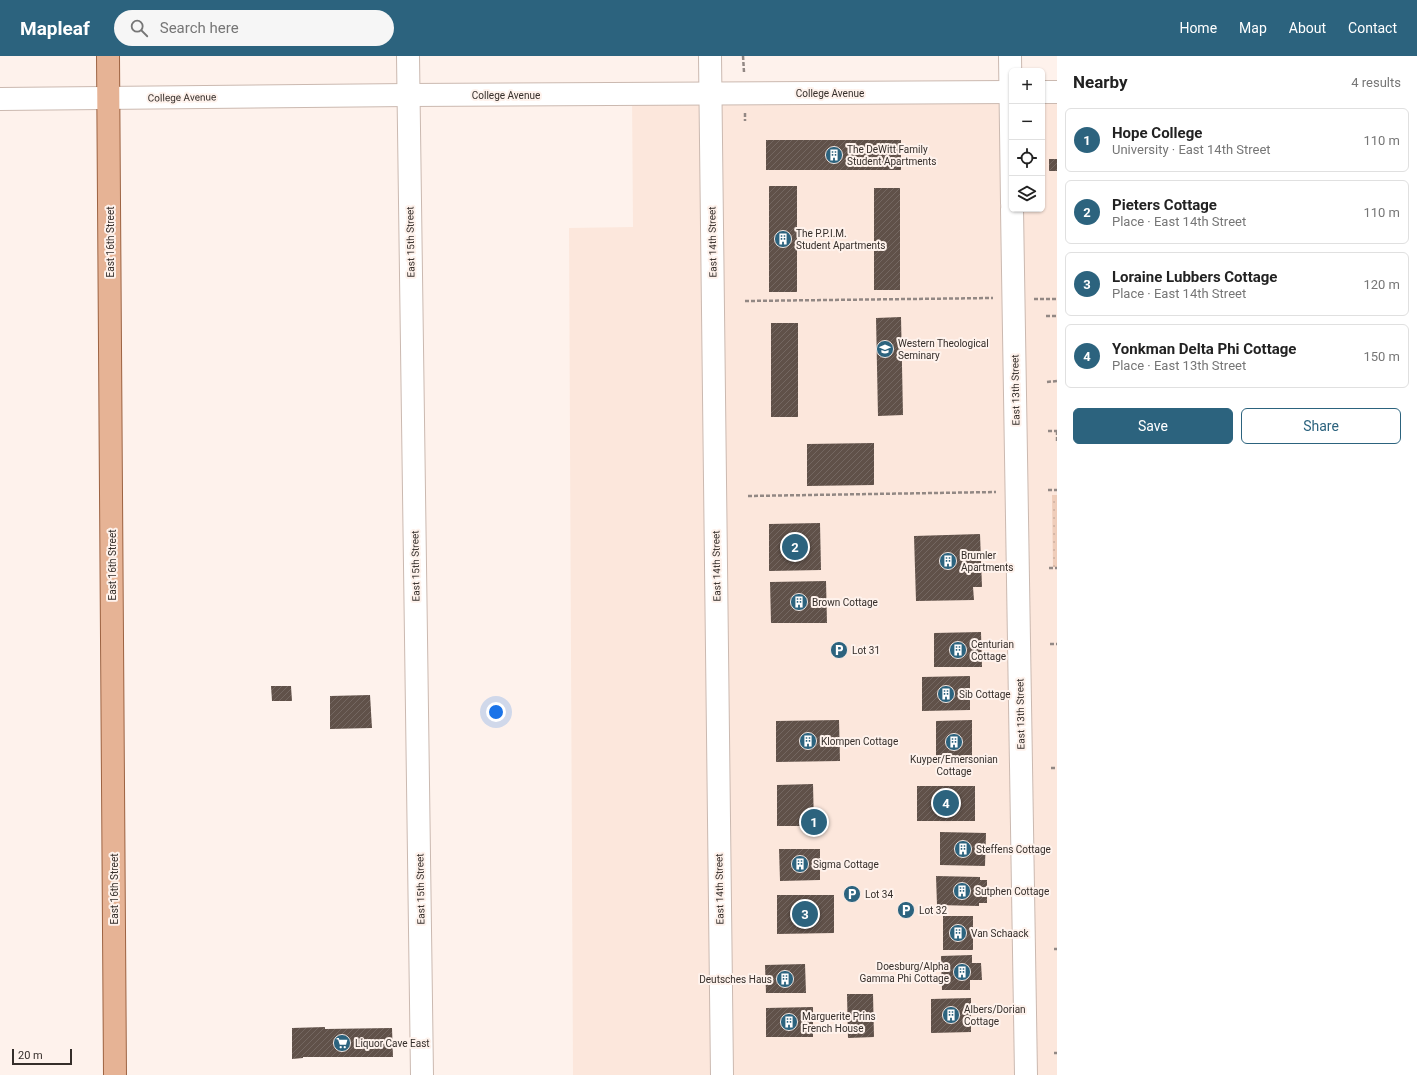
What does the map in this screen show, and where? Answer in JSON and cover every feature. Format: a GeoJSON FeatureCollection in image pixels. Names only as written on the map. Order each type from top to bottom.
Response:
{"type":"FeatureCollection","features":[{"type":"Feature","properties":{"kind":"main road","name":"East 16th Street"},"geometry":{"type":"LineString","coordinates":[[108,56],[115,1075]]}},
{"type":"Feature","properties":{"kind":"street","name":"East 15th Street"},"geometry":{"type":"LineString","coordinates":[[408,56],[422,1075]]}},
{"type":"Feature","properties":{"kind":"street","name":"East 14th Street"},"geometry":{"type":"LineString","coordinates":[[710,56],[722,1075]]}},
{"type":"Feature","properties":{"kind":"street"},"geometry":{"type":"LineString","coordinates":[[1010,56],[1010,68]]}},
{"type":"Feature","properties":{"kind":"street","name":"College Avenue"},"geometry":{"type":"LineString","coordinates":[[0,100],[408,95],[1009,92]]}},
{"type":"Feature","properties":{"kind":"street"},"geometry":{"type":"LineString","coordinates":[[1045,92],[1057,92]]}},
{"type":"Feature","properties":{"kind":"street"},"geometry":{"type":"LineString","coordinates":[[1011,104],[1012,176]]}},
{"type":"Feature","properties":{"kind":"street","name":"East 13th Street"},"geometry":{"type":"LineString","coordinates":[[1012,212],[1026,1075]]}},
{"type":"Feature","properties":{"kind":"path"},"geometry":{"type":"LineString","coordinates":[[745,302],[993,298]]}},
{"type":"Feature","properties":{"kind":"path"},"geometry":{"type":"LineString","coordinates":[[1033,299],[1057,299]]}},
{"type":"Feature","properties":{"kind":"path"},"geometry":{"type":"LineString","coordinates":[[1046,316],[1057,316]]}},
{"type":"Feature","properties":{"kind":"path"},"geometry":{"type":"LineString","coordinates":[[1047,382],[1057,382]]}},
{"type":"Feature","properties":{"kind":"path"},"geometry":{"type":"LineString","coordinates":[[1048,431],[1057,431],[1057,442]]}},
{"type":"Feature","properties":{"kind":"path"},"geometry":{"type":"LineString","coordinates":[[1048,490],[1057,490]]}},
{"type":"Feature","properties":{"kind":"path"},"geometry":{"type":"LineString","coordinates":[[748,496],[996,492]]}},
{"type":"Feature","properties":{"kind":"path"},"geometry":{"type":"LineString","coordinates":[[1049,568],[1057,568]]}},
{"type":"Feature","properties":{"kind":"path"},"geometry":{"type":"LineString","coordinates":[[1050,644],[1057,644]]}},
{"type":"Feature","properties":{"kind":"path"},"geometry":{"type":"LineString","coordinates":[[1051,768],[1057,768]]}},
{"type":"Feature","properties":{"kind":"shaded area"},"geometry":{"type":"Polygon","coordinates":[[[1045,92],[1057,92],[1057,1075],[573,1075],[569,228],[633,227],[632,95],[1009,93],[1009,212],[1045,212],[1045,92]]]}},
{"type":"Feature","properties":{"kind":"shaded area"},"geometry":{"type":"Polygon","coordinates":[[[1052,495],[1057,495],[1057,567],[1053,567],[1052,495]]]}},
{"type":"Feature","properties":{"kind":"building","name":"The DeWitt Family Student Apartments"},"geometry":{"type":"Polygon","coordinates":[[[766,140],[901,140],[901,170],[766,170],[766,140]]]}},
{"type":"Feature","properties":{"kind":"building"},"geometry":{"type":"Polygon","coordinates":[[[1049,159],[1057,159],[1057,171],[1049,171],[1049,159]]]}},
{"type":"Feature","properties":{"kind":"building","name":"The P.P.I.M. Student Apartments"},"geometry":{"type":"Polygon","coordinates":[[[769,186],[797,186],[797,292],[769,292],[769,186]]]}},
{"type":"Feature","properties":{"kind":"building"},"geometry":{"type":"Polygon","coordinates":[[[874,188],[900,188],[900,290],[874,290],[874,188]]]}},
{"type":"Feature","properties":{"kind":"building"},"geometry":{"type":"Polygon","coordinates":[[[901,317],[903,415],[878,416],[876,318],[901,317]]]}},
{"type":"Feature","properties":{"kind":"building"},"geometry":{"type":"Polygon","coordinates":[[[771,323],[798,323],[798,417],[771,417],[771,323]]]}},
{"type":"Feature","properties":{"kind":"building"},"geometry":{"type":"Polygon","coordinates":[[[874,443],[874,485],[807,486],[807,444],[874,443]]]}},
{"type":"Feature","properties":{"kind":"building"},"geometry":{"type":"Polygon","coordinates":[[[820,523],[821,570],[769,571],[769,524],[820,523]]]}},
{"type":"Feature","properties":{"kind":"building","name":"Brumler Apartments"},"geometry":{"type":"Polygon","coordinates":[[[980,534],[982,587],[973,587],[974,600],[916,601],[914,536],[980,534]]]}},
{"type":"Feature","properties":{"kind":"building","name":"Brown Cottage"},"geometry":{"type":"Polygon","coordinates":[[[826,581],[827,623],[771,623],[770,582],[826,581]]]}},
{"type":"Feature","properties":{"kind":"building","name":"Centurian Cottage"},"geometry":{"type":"Polygon","coordinates":[[[981,632],[982,667],[934,667],[934,633],[981,632]]]}},
{"type":"Feature","properties":{"kind":"building","name":"Sib Cottage"},"geometry":{"type":"Polygon","coordinates":[[[970,676],[970,710],[922,711],[922,677],[970,676]]]}},
{"type":"Feature","properties":{"kind":"building"},"geometry":{"type":"Polygon","coordinates":[[[271,686],[291,686],[292,701],[272,701],[271,686]]]}},
{"type":"Feature","properties":{"kind":"building"},"geometry":{"type":"Polygon","coordinates":[[[370,695],[372,728],[330,729],[330,696],[370,695]]]}},
{"type":"Feature","properties":{"kind":"building","name":"Klompen Cottage"},"geometry":{"type":"Polygon","coordinates":[[[839,720],[840,761],[776,762],[776,721],[839,720]]]}},
{"type":"Feature","properties":{"kind":"building","name":"Kuyper/Emersonian Cottage"},"geometry":{"type":"Polygon","coordinates":[[[972,720],[972,763],[936,763],[936,721],[972,720]]]}},
{"type":"Feature","properties":{"kind":"building"},"geometry":{"type":"Polygon","coordinates":[[[813,784],[814,826],[777,826],[777,785],[813,784]]]}},
{"type":"Feature","properties":{"kind":"building"},"geometry":{"type":"Polygon","coordinates":[[[917,786],[975,786],[975,821],[917,821],[917,786]]]}},
{"type":"Feature","properties":{"kind":"building","name":"Steffens Cottage"},"geometry":{"type":"Polygon","coordinates":[[[940,832],[986,833],[985,866],[940,865],[940,832]]]}},
{"type":"Feature","properties":{"kind":"building","name":"Sigma Cottage"},"geometry":{"type":"Polygon","coordinates":[[[779,849],[820,849],[820,880],[780,881],[779,849]]]}},
{"type":"Feature","properties":{"kind":"building","name":"Sutphen Cottage"},"geometry":{"type":"Polygon","coordinates":[[[936,876],[980,877],[980,880],[987,880],[987,903],[979,903],[979,906],[937,905],[936,876]]]}},
{"type":"Feature","properties":{"kind":"building"},"geometry":{"type":"Polygon","coordinates":[[[777,895],[834,895],[834,933],[777,934],[777,895]]]}},
{"type":"Feature","properties":{"kind":"building","name":"Van Schaack"},"geometry":{"type":"Polygon","coordinates":[[[943,916],[973,916],[973,950],[943,950],[943,916]]]}},
{"type":"Feature","properties":{"kind":"building","name":"Doesburg/Alpha Gamma Phi Cottage"},"geometry":{"type":"Polygon","coordinates":[[[972,955],[972,963],[981,963],[982,980],[970,980],[970,990],[942,990],[941,956],[972,955]]]}},
{"type":"Feature","properties":{"kind":"building","name":"Deutsches Haus"},"geometry":{"type":"Polygon","coordinates":[[[805,964],[806,993],[766,993],[765,965],[805,964]]]}},
{"type":"Feature","properties":{"kind":"building"},"geometry":{"type":"Polygon","coordinates":[[[847,994],[873,994],[874,1037],[848,1038],[847,994]]]}},
{"type":"Feature","properties":{"kind":"building","name":"Albers/Dorian Cottage"},"geometry":{"type":"Polygon","coordinates":[[[971,998],[971,1032],[931,1033],[931,999],[971,998]]]}},
{"type":"Feature","properties":{"kind":"building","name":"Marguerite Prins French House"},"geometry":{"type":"Polygon","coordinates":[[[813,1007],[813,1037],[766,1037],[766,1008],[813,1007]]]}},
{"type":"Feature","properties":{"kind":"building","name":"Liquor Cave East"},"geometry":{"type":"Polygon","coordinates":[[[325,1027],[325,1029],[392,1028],[393,1057],[303,1057],[292,1059],[292,1028],[325,1027]]]}},
{"type":"Feature","properties":{"kind":"place","name":"The DeWitt Family Student Apartments"},"geometry":{"type":"Point","coordinates":[834,155]}},
{"type":"Feature","properties":{"kind":"place","name":"The P.P.I.M. Student Apartments"},"geometry":{"type":"Point","coordinates":[783,239]}},
{"type":"Feature","properties":{"kind":"place","name":"Western Theological Seminary"},"geometry":{"type":"Point","coordinates":[885,349]}},
{"type":"Feature","properties":{"kind":"place","name":"Pieters Cottage"},"geometry":{"type":"Point","coordinates":[795,547]}},
{"type":"Feature","properties":{"kind":"place","name":"Brumler Apartments"},"geometry":{"type":"Point","coordinates":[948,561]}},
{"type":"Feature","properties":{"kind":"place","name":"Brown Cottage"},"geometry":{"type":"Point","coordinates":[799,602]}},
{"type":"Feature","properties":{"kind":"place","name":"Lot 31"},"geometry":{"type":"Point","coordinates":[839,650]}},
{"type":"Feature","properties":{"kind":"place","name":"Centurian Cottage"},"geometry":{"type":"Point","coordinates":[958,650]}},
{"type":"Feature","properties":{"kind":"place","name":"Sib Cottage"},"geometry":{"type":"Point","coordinates":[946,694]}},
{"type":"Feature","properties":{"kind":"place","name":"Klompen Cottage"},"geometry":{"type":"Point","coordinates":[808,741]}},
{"type":"Feature","properties":{"kind":"place","name":"Kuyper/Emersonian Cottage"},"geometry":{"type":"Point","coordinates":[954,742]}},
{"type":"Feature","properties":{"kind":"place","name":"Yonkman Delta Phi Cottage"},"geometry":{"type":"Point","coordinates":[946,803]}},
{"type":"Feature","properties":{"kind":"place","name":"Hope College"},"geometry":{"type":"Point","coordinates":[814,822]}},
{"type":"Feature","properties":{"kind":"place","name":"Steffens Cottage"},"geometry":{"type":"Point","coordinates":[963,849]}},
{"type":"Feature","properties":{"kind":"place","name":"Sigma Cottage"},"geometry":{"type":"Point","coordinates":[800,864]}},
{"type":"Feature","properties":{"kind":"place","name":"Sutphen Cottage"},"geometry":{"type":"Point","coordinates":[962,891]}},
{"type":"Feature","properties":{"kind":"place","name":"Lot 34"},"geometry":{"type":"Point","coordinates":[852,894]}},
{"type":"Feature","properties":{"kind":"place","name":"Lot 32"},"geometry":{"type":"Point","coordinates":[906,910]}},
{"type":"Feature","properties":{"kind":"place","name":"Loraine Lubbers Cottage"},"geometry":{"type":"Point","coordinates":[805,914]}},
{"type":"Feature","properties":{"kind":"place","name":"Van Schaack"},"geometry":{"type":"Point","coordinates":[958,933]}},
{"type":"Feature","properties":{"kind":"place","name":"Doesburg/Alpha Gamma Phi Cottage"},"geometry":{"type":"Point","coordinates":[962,972]}},
{"type":"Feature","properties":{"kind":"place","name":"Deutsches Haus"},"geometry":{"type":"Point","coordinates":[785,979]}},
{"type":"Feature","properties":{"kind":"place","name":"Albers/Dorian Cottage"},"geometry":{"type":"Point","coordinates":[951,1015]}},
{"type":"Feature","properties":{"kind":"place","name":"Marguerite Prins French House"},"geometry":{"type":"Point","coordinates":[789,1022]}},
{"type":"Feature","properties":{"kind":"place","name":"Liquor Cave East"},"geometry":{"type":"Point","coordinates":[342,1043]}}]}
